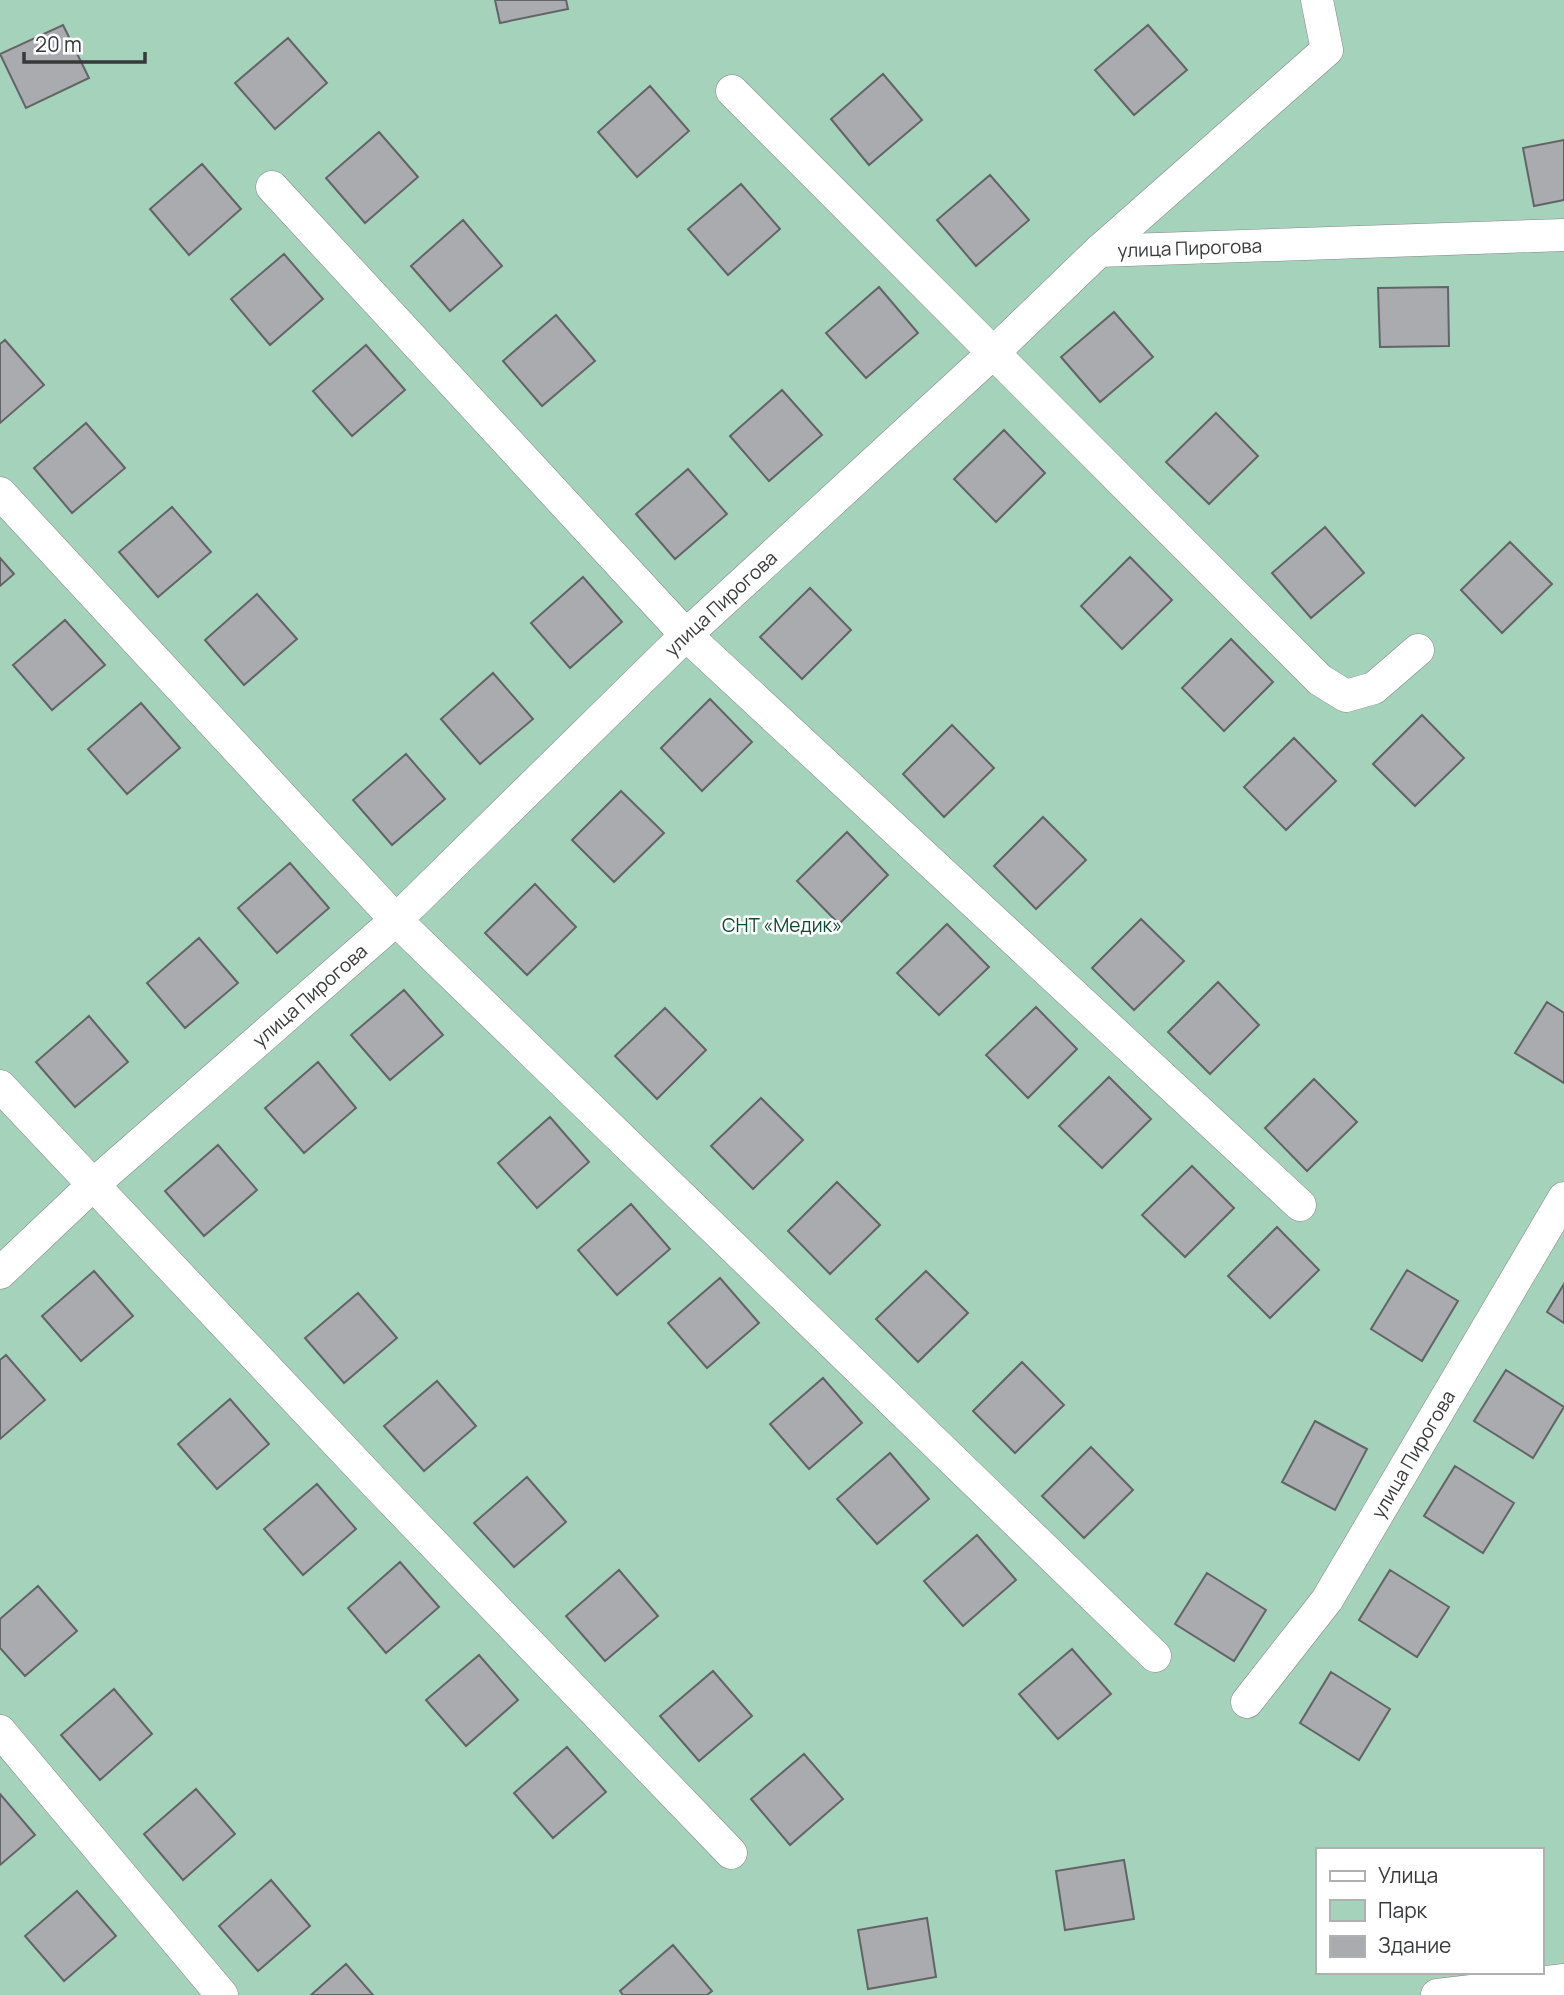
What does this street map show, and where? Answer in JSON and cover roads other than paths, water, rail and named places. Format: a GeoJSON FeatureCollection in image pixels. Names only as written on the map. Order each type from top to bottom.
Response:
{"type":"FeatureCollection","features":[{"type":"Feature","properties":{"kind":"street"},"geometry":{"type":"LineString","coordinates":[[1099,251],[1327,50],[1317,0]]}},
{"type":"Feature","properties":{"kind":"street"},"geometry":{"type":"LineString","coordinates":[[732,91],[1320,680],[1346,696],[1374,688],[1418,650]]}},
{"type":"Feature","properties":{"kind":"street"},"geometry":{"type":"LineString","coordinates":[[272,187],[686,635],[1300,1205]]}},
{"type":"Feature","properties":{"kind":"street","name":"улица Пирогова"},"geometry":{"type":"LineString","coordinates":[[0,1273],[94,1184],[396,920],[686,635],[993,353],[1099,251],[1564,235]]}},
{"type":"Feature","properties":{"kind":"street"},"geometry":{"type":"LineString","coordinates":[[0,493],[396,920],[1155,1656]]}},
{"type":"Feature","properties":{"kind":"street"},"geometry":{"type":"LineString","coordinates":[[0,1086],[376,1484],[731,1853]]}},
{"type":"Feature","properties":{"kind":"street","name":"улица Пирогова"},"geometry":{"type":"LineString","coordinates":[[1247,1702],[1327,1600],[1564,1198]]}},
{"type":"Feature","properties":{"kind":"street"},"geometry":{"type":"LineString","coordinates":[[0,1731],[222,1995]]}},
{"type":"Feature","properties":{"kind":"street"},"geometry":{"type":"LineString","coordinates":[[1437,1995],[1564,1980]]}},
{"type":"Feature","properties":{"kind":"park label","name":"СНТ «Медик»"},"geometry":{"type":"Point","coordinates":[782,925]}}]}
